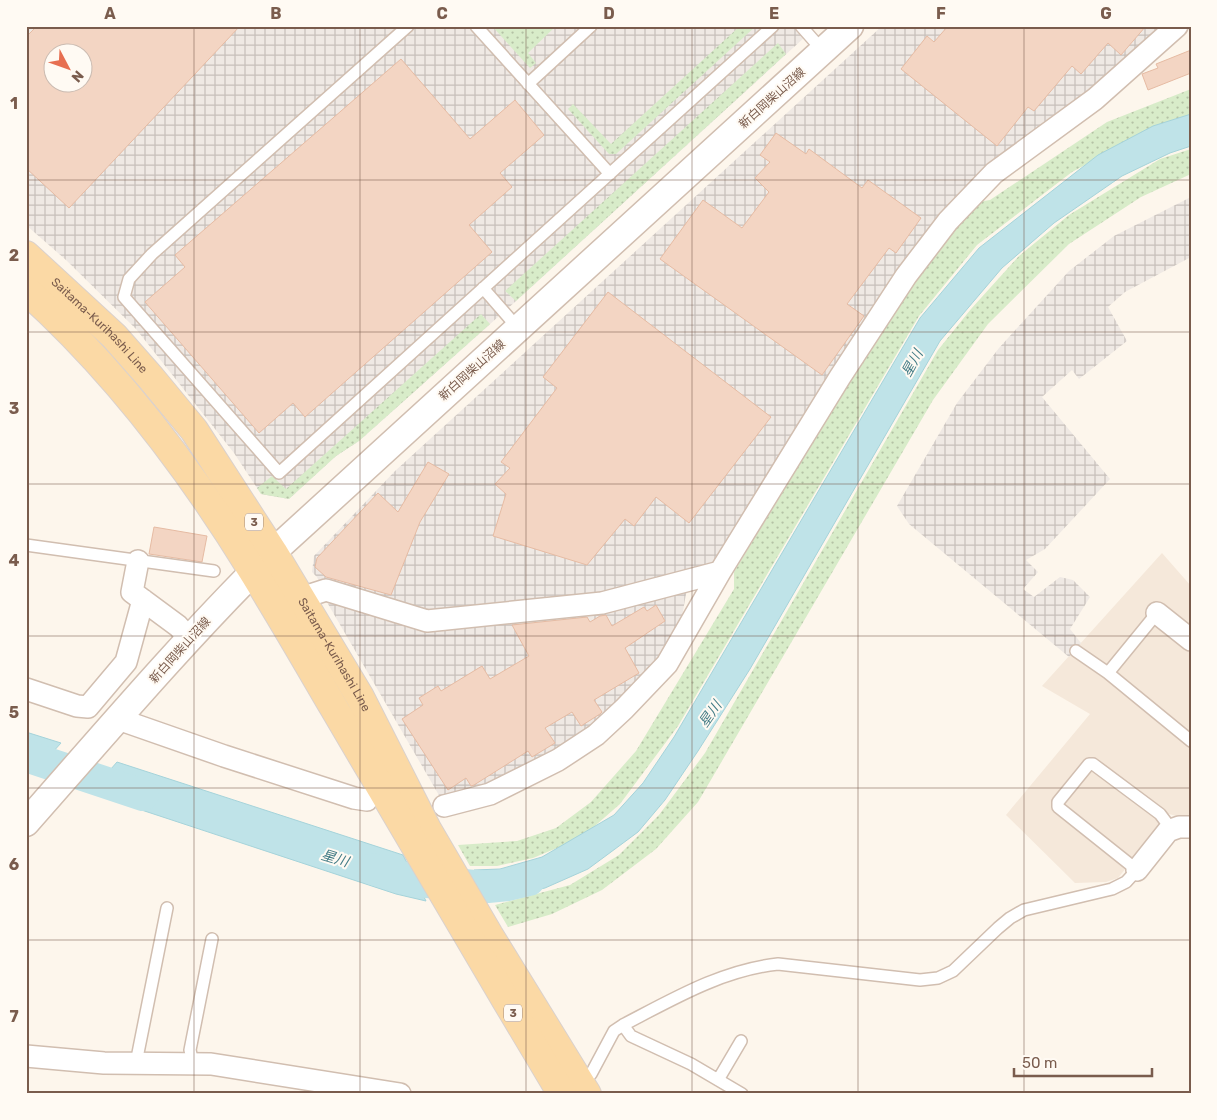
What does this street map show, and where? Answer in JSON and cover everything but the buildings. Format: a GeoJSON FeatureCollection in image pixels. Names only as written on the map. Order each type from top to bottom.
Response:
{"type":"FeatureCollection","features":[{"type":"Feature","properties":{"kind":"main road","name":"Saitama-Kurihashi Line"},"geometry":{"type":"LineString","coordinates":[[26,255],[114,336],[194,430],[273,552],[360,697],[415,826]]}},
{"type":"Feature","properties":{"kind":"main road","name":"Saitama-Kurihashi Line"},"geometry":{"type":"LineString","coordinates":[[26,290],[52,313],[92,354],[146,419],[202,496],[253,572],[415,826],[476,934],[576,1089]]}},
{"type":"Feature","properties":{"kind":"street","name":"新白岡柴山沼線"},"geometry":{"type":"LineString","coordinates":[[34,814],[189,638],[273,552],[850,26]]}},
{"type":"Feature","properties":{"kind":"street"},"geometry":{"type":"LineString","coordinates":[[444,806],[490,794],[558,760],[596,735],[624,709],[666,664],[720,572],[840,377],[896,291],[948,221],[994,173],[1095,99],[1177,26]]}},
{"type":"Feature","properties":{"kind":"street"},"geometry":{"type":"LineString","coordinates":[[138,560],[132,592],[178,626],[189,638]]}},
{"type":"Feature","properties":{"kind":"street"},"geometry":{"type":"LineString","coordinates":[[301,598],[326,590],[427,621],[602,603],[720,572]]}},
{"type":"Feature","properties":{"kind":"street"},"geometry":{"type":"LineString","coordinates":[[26,689],[77,706],[88,707],[126,662],[143,600]]}},
{"type":"Feature","properties":{"kind":"street"},"geometry":{"type":"LineString","coordinates":[[1157,613],[1191,640]]}},
{"type":"Feature","properties":{"kind":"street"},"geometry":{"type":"LineString","coordinates":[[114,724],[138,728],[354,798],[367,800]]}},
{"type":"Feature","properties":{"kind":"street"},"geometry":{"type":"LineString","coordinates":[[1136,870],[1168,831],[1182,828]]}},
{"type":"Feature","properties":{"kind":"street"},"geometry":{"type":"LineString","coordinates":[[26,1056],[104,1063],[211,1064],[400,1094]]}},
{"type":"Feature","properties":{"kind":"lane"},"geometry":{"type":"LineString","coordinates":[[408,26],[152,254],[129,280],[124,298],[280,473],[773,26]]}},
{"type":"Feature","properties":{"kind":"lane"},"geometry":{"type":"LineString","coordinates":[[476,26],[610,174]]}},
{"type":"Feature","properties":{"kind":"lane"},"geometry":{"type":"LineString","coordinates":[[528,84],[592,26]]}},
{"type":"Feature","properties":{"kind":"lane"},"geometry":{"type":"LineString","coordinates":[[802,26],[823,51]]}},
{"type":"Feature","properties":{"kind":"lane"},"geometry":{"type":"LineString","coordinates":[[483,288],[518,328]]}},
{"type":"Feature","properties":{"kind":"lane"},"geometry":{"type":"LineString","coordinates":[[26,545],[214,571]]}},
{"type":"Feature","properties":{"kind":"lane"},"geometry":{"type":"LineString","coordinates":[[1108,672],[1157,613]]}},
{"type":"Feature","properties":{"kind":"lane"},"geometry":{"type":"LineString","coordinates":[[1076,651],[1108,672],[1191,741]]}},
{"type":"Feature","properties":{"kind":"lane"},"geometry":{"type":"LineString","coordinates":[[576,1089],[591,1074],[614,1031],[714,980],[756,966],[778,964],[920,980],[938,978],[953,971],[998,928],[1024,910],[1112,889],[1126,882],[1136,870],[1058,807],[1058,802],[1089,764],[1093,764],[1182,828]]}},
{"type":"Feature","properties":{"kind":"lane"},"geometry":{"type":"LineString","coordinates":[[136,1063],[167,908]]}},
{"type":"Feature","properties":{"kind":"lane"},"geometry":{"type":"LineString","coordinates":[[193,1063],[190,1050],[212,939]]}},
{"type":"Feature","properties":{"kind":"lane"},"geometry":{"type":"LineString","coordinates":[[623,1025],[631,1036],[691,1064],[742,1094]]}},
{"type":"Feature","properties":{"kind":"lane"},"geometry":{"type":"LineString","coordinates":[[718,1080],[741,1042]]}},
{"type":"Feature","properties":{"kind":"shaded area"},"geometry":{"type":"Polygon","coordinates":[[[26,26],[817,26],[516,301],[359,441],[336,456],[289,499],[261,494],[234,453],[136,329],[66,260],[26,225],[26,26]]]}},
{"type":"Feature","properties":{"kind":"shaded area"},"geometry":{"type":"Polygon","coordinates":[[[882,26],[1162,26],[1099,83],[964,192],[912,249],[721,555],[686,594],[680,628],[654,667],[596,729],[510,778],[440,797],[328,604],[317,577],[312,572],[314,556],[395,471],[882,26]]]}},
{"type":"Feature","properties":{"kind":"shaded area"},"geometry":{"type":"Polygon","coordinates":[[[1191,197],[1191,257],[1125,292],[1108,307],[1127,341],[1079,379],[1072,370],[1042,397],[1110,479],[1045,549],[1026,560],[1038,572],[1023,589],[1034,597],[1060,577],[1073,580],[1090,597],[1070,629],[1081,643],[1069,657],[909,524],[897,506],[957,403],[999,348],[1069,271],[1114,236],[1191,197]]]}},
{"type":"Feature","properties":{"kind":"shaded area"},"geometry":{"type":"Polygon","coordinates":[[[1162,553],[1191,586],[1191,818],[1169,814],[1118,878],[1106,882],[1075,883],[1006,815],[1090,714],[1042,686],[1162,553]]]}},
{"type":"Feature","properties":{"kind":"green space"},"geometry":{"type":"Polygon","coordinates":[[[492,26],[556,26],[528,53],[536,63],[530,68],[492,26]]]}},
{"type":"Feature","properties":{"kind":"green space"},"geometry":{"type":"Polygon","coordinates":[[[740,26],[756,26],[616,154],[609,154],[568,109],[573,104],[611,144],[740,26]]]}},
{"type":"Feature","properties":{"kind":"green space"},"geometry":{"type":"Polygon","coordinates":[[[778,43],[786,54],[516,301],[505,291],[778,43]]]}},
{"type":"Feature","properties":{"kind":"green space"},"geometry":{"type":"Polygon","coordinates":[[[1191,89],[1191,116],[1152,129],[1072,172],[977,245],[919,316],[678,726],[620,804],[581,838],[533,858],[497,866],[470,866],[458,845],[517,841],[556,828],[591,802],[636,751],[734,589],[734,572],[898,303],[934,251],[978,202],[990,200],[1107,122],[1191,89]]]}},
{"type":"Feature","properties":{"kind":"green space"},"geometry":{"type":"Polygon","coordinates":[[[1191,149],[1191,174],[1141,197],[1069,244],[988,324],[933,400],[698,802],[656,849],[602,890],[552,914],[508,927],[495,905],[570,885],[619,855],[659,815],[705,753],[938,350],[971,309],[1019,256],[1069,215],[1160,159],[1191,149]]]}},
{"type":"Feature","properties":{"kind":"green space"},"geometry":{"type":"Polygon","coordinates":[[[481,314],[490,324],[359,441],[336,456],[289,499],[261,494],[257,488],[272,476],[286,489],[481,314]]]}},
{"type":"Feature","properties":{"kind":"water"},"geometry":{"type":"Polygon","coordinates":[[[1191,114],[1191,146],[1170,153],[1122,176],[1054,223],[1002,268],[940,341],[750,669],[665,800],[638,832],[588,869],[545,888],[492,900],[474,870],[500,869],[542,857],[614,815],[643,783],[674,737],[920,318],[979,248],[1098,155],[1153,126],[1191,114]]]}},
{"type":"Feature","properties":{"kind":"water"},"geometry":{"type":"Polygon","coordinates":[[[26,732],[61,743],[34,773],[26,771],[26,732]]]}},
{"type":"Feature","properties":{"kind":"water"},"geometry":{"type":"Polygon","coordinates":[[[117,762],[403,855],[426,901],[396,894],[90,793],[117,762]]]}},
{"type":"Feature","properties":{"kind":"waterway","name":"星川"},"geometry":{"type":"LineString","coordinates":[[26,756],[143,795]]}},
{"type":"Feature","properties":{"kind":"waterway","name":"星川"},"geometry":{"type":"LineString","coordinates":[[373,869],[415,881],[488,887],[529,880]]}}]}
